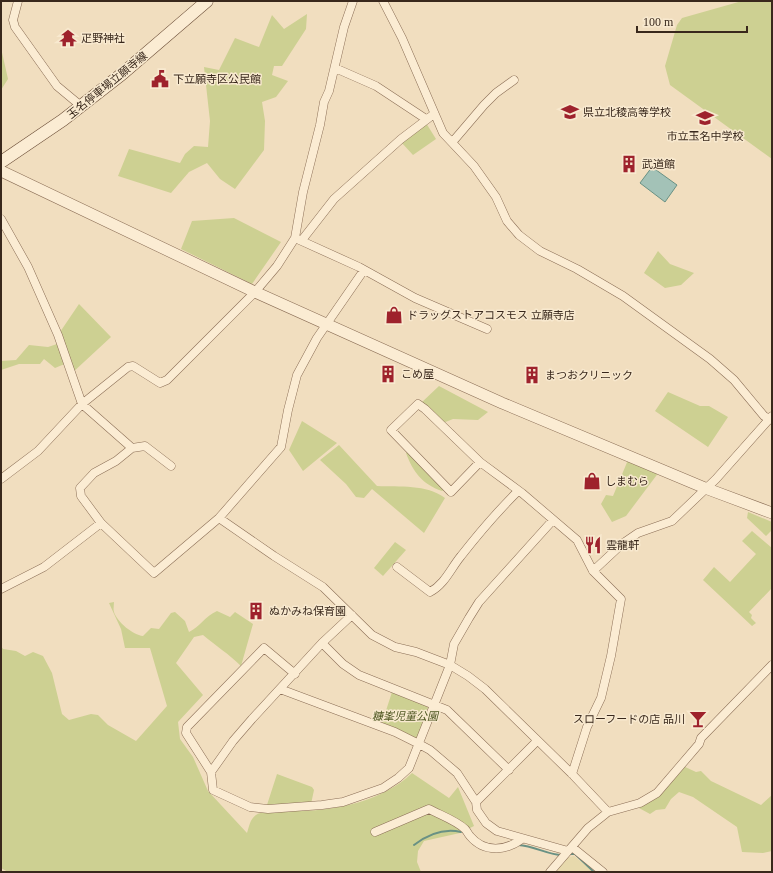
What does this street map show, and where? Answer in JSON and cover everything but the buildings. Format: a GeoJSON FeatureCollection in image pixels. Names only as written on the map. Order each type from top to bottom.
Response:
{"type":"FeatureCollection","features":[{"type":"Feature","properties":{"kind":"main road","name":"玉名停車場立願寺線"},"geometry":{"type":"LineString","coordinates":[[1,162],[81,106],[137,62],[207,1]]}},
{"type":"Feature","properties":{"kind":"street"},"geometry":{"type":"LineString","coordinates":[[18,1],[13,20],[15,27],[57,86],[81,106]]}},
{"type":"Feature","properties":{"kind":"street"},"geometry":{"type":"LineString","coordinates":[[298,239],[303,192],[320,125],[324,102],[329,91],[344,27],[353,1]]}},
{"type":"Feature","properties":{"kind":"street"},"geometry":{"type":"LineString","coordinates":[[383,1],[416,70],[443,133],[474,166],[496,197],[507,221],[519,235],[540,252],[577,269],[623,296],[710,359],[734,380],[764,416],[771,419],[716,479],[672,521],[638,533],[622,544],[593,571]]}},
{"type":"Feature","properties":{"kind":"street"},"geometry":{"type":"LineString","coordinates":[[335,68],[376,86],[426,119]]}},
{"type":"Feature","properties":{"kind":"street"},"geometry":{"type":"LineString","coordinates":[[451,141],[455,139],[496,93],[514,80]]}},
{"type":"Feature","properties":{"kind":"street"},"geometry":{"type":"LineString","coordinates":[[1,480],[38,451],[82,404],[128,367],[133,366],[160,383],[167,380],[254,292],[298,239],[339,194],[426,119],[434,114]]}},
{"type":"Feature","properties":{"kind":"street"},"geometry":{"type":"LineString","coordinates":[[1,171],[254,292],[502,403],[705,488],[772,513]]}},
{"type":"Feature","properties":{"kind":"street"},"geometry":{"type":"LineString","coordinates":[[1,219],[28,267],[58,335],[82,404],[132,448]]}},
{"type":"Feature","properties":{"kind":"street"},"geometry":{"type":"LineString","coordinates":[[298,239],[364,270],[415,298],[488,329]]}},
{"type":"Feature","properties":{"kind":"street"},"geometry":{"type":"LineString","coordinates":[[171,466],[146,446],[132,448],[116,462],[94,473],[80,488],[81,496],[101,523],[154,573],[219,518],[281,447],[297,375],[317,338],[364,270]]}},
{"type":"Feature","properties":{"kind":"street"},"geometry":{"type":"LineString","coordinates":[[480,462],[451,492],[391,430],[418,404],[425,409],[480,462],[518,491],[577,540],[593,571],[620,599],[611,656],[601,698],[587,728],[572,774]]}},
{"type":"Feature","properties":{"kind":"street"},"geometry":{"type":"LineString","coordinates":[[397,567],[430,592],[436,590],[443,583],[462,555],[518,491]]}},
{"type":"Feature","properties":{"kind":"street"},"geometry":{"type":"LineString","coordinates":[[219,518],[274,556],[323,587],[372,635],[395,647],[416,652],[450,665],[468,676],[485,689],[572,774],[608,812]]}},
{"type":"Feature","properties":{"kind":"street"},"geometry":{"type":"LineString","coordinates":[[295,674],[264,648],[186,727],[186,733],[211,772],[213,790],[250,807],[268,809],[343,802],[388,785],[409,768],[450,665],[454,644],[479,602],[553,520]]}},
{"type":"Feature","properties":{"kind":"street"},"geometry":{"type":"LineString","coordinates":[[1,589],[44,567],[101,523]]}},
{"type":"Feature","properties":{"kind":"street"},"geometry":{"type":"LineString","coordinates":[[211,772],[233,741],[280,688],[295,674],[322,643],[352,615]]}},
{"type":"Feature","properties":{"kind":"street"},"geometry":{"type":"LineString","coordinates":[[322,643],[343,664],[359,675],[447,710],[509,770]]}},
{"type":"Feature","properties":{"kind":"street"},"geometry":{"type":"LineString","coordinates":[[550,872],[588,828],[608,812],[640,803],[656,793],[699,744],[701,738],[772,665]]}},
{"type":"Feature","properties":{"kind":"street"},"geometry":{"type":"LineString","coordinates":[[280,688],[395,732],[430,750],[457,773],[476,802],[477,810],[486,823],[497,831],[522,839],[569,850],[603,872]]}},
{"type":"Feature","properties":{"kind":"street"},"geometry":{"type":"LineString","coordinates":[[476,802],[537,741]]}},
{"type":"Feature","properties":{"kind":"street"},"geometry":{"type":"LineString","coordinates":[[375,832],[429,809],[465,829],[469,836],[482,847],[501,849],[515,845],[522,839]]}},
{"type":"Feature","properties":{"kind":"shaded area"},"geometry":{"type":"Polygon","coordinates":[[[574,856],[594,872],[556,872],[566,858],[574,856]]]}},
{"type":"Feature","properties":{"kind":"green space"},"geometry":{"type":"Polygon","coordinates":[[[742,1],[772,1],[772,159],[670,85],[665,66],[677,25],[682,18],[742,1]]]}},
{"type":"Feature","properties":{"kind":"green space"},"geometry":{"type":"Polygon","coordinates":[[[307,14],[306,29],[282,66],[274,66],[272,75],[288,81],[276,97],[262,102],[265,121],[264,150],[235,189],[220,179],[207,163],[189,172],[171,193],[118,176],[129,149],[180,163],[185,154],[194,146],[208,147],[210,121],[204,67],[219,70],[235,38],[259,47],[272,15],[284,29],[307,14]]]}},
{"type":"Feature","properties":{"kind":"green space"},"geometry":{"type":"Polygon","coordinates":[[[1,48],[8,79],[1,90],[1,48]]]}},
{"type":"Feature","properties":{"kind":"green space"},"geometry":{"type":"Polygon","coordinates":[[[426,123],[436,139],[413,155],[401,142],[426,123]]]}},
{"type":"Feature","properties":{"kind":"green space"},"geometry":{"type":"Polygon","coordinates":[[[234,218],[281,242],[252,284],[181,249],[192,221],[234,218]]]}},
{"type":"Feature","properties":{"kind":"green space"},"geometry":{"type":"Polygon","coordinates":[[[658,251],[670,264],[694,273],[681,285],[665,288],[644,273],[658,251]]]}},
{"type":"Feature","properties":{"kind":"green space"},"geometry":{"type":"Polygon","coordinates":[[[79,304],[111,337],[71,374],[67,363],[55,368],[44,359],[40,364],[19,364],[1,370],[1,361],[16,360],[29,345],[48,347],[60,343],[58,335],[79,304]]]}},
{"type":"Feature","properties":{"kind":"green space"},"geometry":{"type":"Polygon","coordinates":[[[439,386],[488,412],[478,420],[453,419],[443,423],[421,403],[439,386]]]}},
{"type":"Feature","properties":{"kind":"green space"},"geometry":{"type":"Polygon","coordinates":[[[668,392],[700,406],[709,406],[728,417],[708,447],[655,411],[668,392]]]}},
{"type":"Feature","properties":{"kind":"green space"},"geometry":{"type":"Polygon","coordinates":[[[302,421],[337,443],[303,471],[289,450],[302,421]]]}},
{"type":"Feature","properties":{"kind":"green space"},"geometry":{"type":"Polygon","coordinates":[[[339,445],[377,486],[421,488],[430,490],[445,498],[424,533],[372,489],[364,498],[356,497],[346,484],[320,460],[339,445]]]}},
{"type":"Feature","properties":{"kind":"green space"},"geometry":{"type":"Polygon","coordinates":[[[408,452],[445,489],[442,491],[429,485],[415,472],[406,453],[408,452]]]}},
{"type":"Feature","properties":{"kind":"green space"},"geometry":{"type":"Polygon","coordinates":[[[628,460],[659,472],[626,516],[612,522],[601,504],[606,495],[613,496],[628,460]]]}},
{"type":"Feature","properties":{"kind":"green space"},"geometry":{"type":"Polygon","coordinates":[[[748,512],[772,522],[772,530],[766,536],[747,518],[748,512]]]}},
{"type":"Feature","properties":{"kind":"green space"},"geometry":{"type":"Polygon","coordinates":[[[752,531],[772,548],[772,588],[749,612],[752,615],[751,618],[756,623],[752,626],[703,580],[714,567],[730,582],[756,554],[742,541],[752,531]]]}},
{"type":"Feature","properties":{"kind":"green space"},"geometry":{"type":"Polygon","coordinates":[[[395,542],[406,550],[383,576],[374,568],[395,542]]]}},
{"type":"Feature","properties":{"kind":"green space"},"geometry":{"type":"Polygon","coordinates":[[[114,602],[114,612],[118,620],[130,631],[143,636],[151,628],[159,629],[171,613],[175,612],[185,621],[189,632],[217,611],[230,617],[235,612],[253,624],[241,666],[203,635],[194,637],[176,663],[203,695],[178,722],[180,739],[193,757],[208,791],[247,833],[252,819],[260,813],[270,811],[328,809],[344,806],[374,797],[401,782],[412,773],[449,798],[458,787],[474,826],[460,833],[424,841],[418,851],[417,862],[421,872],[8,872],[1,868],[1,646],[3,649],[16,651],[25,656],[33,652],[43,656],[52,673],[62,714],[69,720],[91,714],[98,715],[108,725],[136,741],[167,706],[150,648],[125,648],[121,629],[109,603],[114,602]]]}},
{"type":"Feature","properties":{"kind":"green space","name":"糠峯児童公園"},"geometry":{"type":"Polygon","coordinates":[[[392,692],[428,707],[419,740],[381,726],[392,692]]]}},
{"type":"Feature","properties":{"kind":"green space"},"geometry":{"type":"Polygon","coordinates":[[[683,766],[696,772],[701,771],[711,781],[761,805],[772,795],[772,851],[763,853],[742,852],[737,827],[693,797],[679,792],[671,799],[665,809],[656,810],[650,814],[639,808],[657,797],[683,766]]]}},
{"type":"Feature","properties":{"kind":"green space"},"geometry":{"type":"Polygon","coordinates":[[[277,774],[312,787],[314,790],[311,804],[266,808],[277,774]]]}},
{"type":"Feature","properties":{"kind":"water"},"geometry":{"type":"Polygon","coordinates":[[[652,167],[677,185],[665,202],[640,183],[652,167]]]}},
{"type":"Feature","properties":{"kind":"waterway"},"geometry":{"type":"LineString","coordinates":[[414,845],[424,838],[436,833],[448,831],[461,832]]}},
{"type":"Feature","properties":{"kind":"waterway"},"geometry":{"type":"LineString","coordinates":[[518,845],[552,854],[562,855]]}},
{"type":"Feature","properties":{"kind":"waterway"},"geometry":{"type":"LineString","coordinates":[[568,854],[575,854],[594,872]]}},
{"type":"Feature","properties":{"kind":"place","name":"疋野神社"},"geometry":{"type":"Point","coordinates":[68,38]}},
{"type":"Feature","properties":{"kind":"place","name":"下立願寺区公民館"},"geometry":{"type":"Point","coordinates":[160,79]}},
{"type":"Feature","properties":{"kind":"place","name":"県立北稜高等学校"},"geometry":{"type":"Point","coordinates":[570,112]}},
{"type":"Feature","properties":{"kind":"place","name":"市立玉名中学校"},"geometry":{"type":"Point","coordinates":[705,118]}},
{"type":"Feature","properties":{"kind":"place","name":"武道館"},"geometry":{"type":"Point","coordinates":[629,164]}},
{"type":"Feature","properties":{"kind":"place","name":"ドラッグストアコスモス 立願寺店"},"geometry":{"type":"Point","coordinates":[394,315]}},
{"type":"Feature","properties":{"kind":"place","name":"こめ屋"},"geometry":{"type":"Point","coordinates":[388,374]}},
{"type":"Feature","properties":{"kind":"place","name":"まつおクリニック"},"geometry":{"type":"Point","coordinates":[532,375]}},
{"type":"Feature","properties":{"kind":"place","name":"しまむら"},"geometry":{"type":"Point","coordinates":[592,481]}},
{"type":"Feature","properties":{"kind":"place","name":"雲龍軒"},"geometry":{"type":"Point","coordinates":[593,545]}},
{"type":"Feature","properties":{"kind":"place","name":"ぬかみね保育園"},"geometry":{"type":"Point","coordinates":[256,611]}},
{"type":"Feature","properties":{"kind":"place","name":"スローフードの店 品川"},"geometry":{"type":"Point","coordinates":[698,719]}}]}
